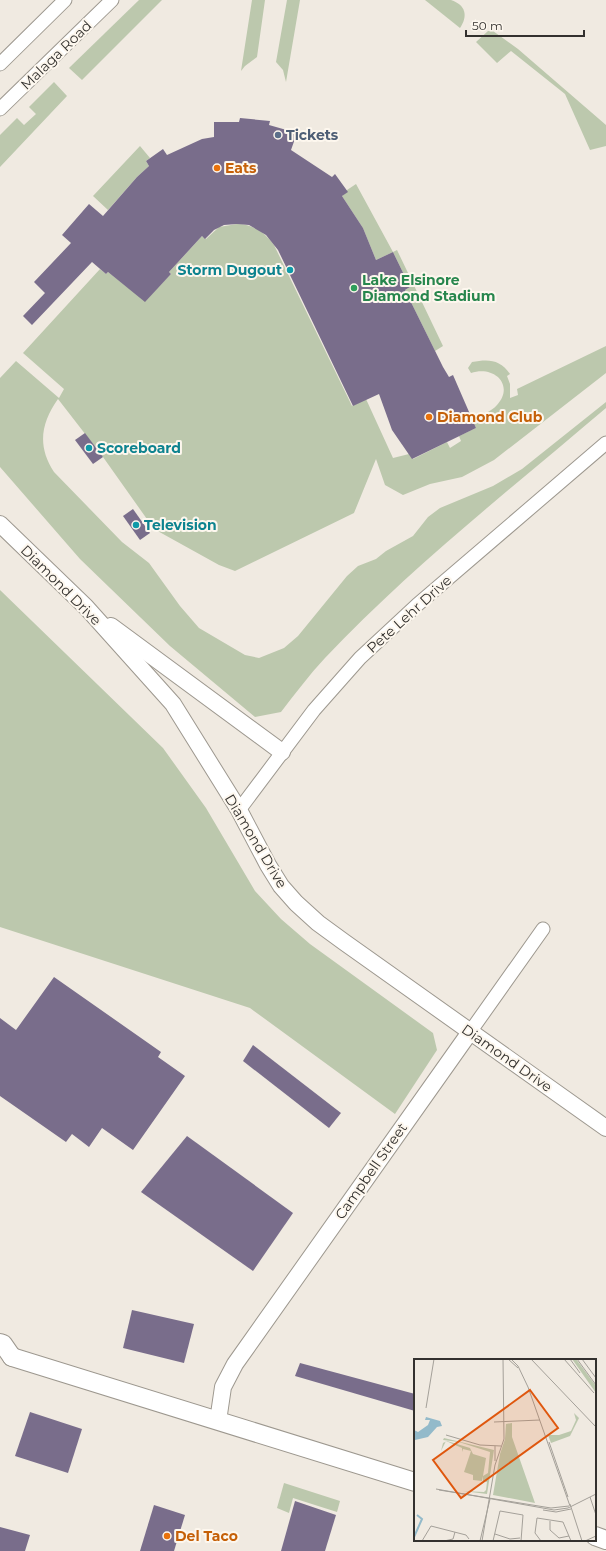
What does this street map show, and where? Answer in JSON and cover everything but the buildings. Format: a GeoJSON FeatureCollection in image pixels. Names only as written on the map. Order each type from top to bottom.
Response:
{"type":"FeatureCollection","features":[{"type":"Feature","properties":{"kind":"main road"},"geometry":{"type":"LineString","coordinates":[[0,1343],[4,1344],[6,1362],[218,1421],[414,1482]]}},
{"type":"Feature","properties":{"kind":"main road"},"geometry":{"type":"LineString","coordinates":[[596,1536],[606,1540]]}},
{"type":"Feature","properties":{"kind":"street"},"geometry":{"type":"LineString","coordinates":[[0,64],[66,0]]}},
{"type":"Feature","properties":{"kind":"street","name":"Malaga Road"},"geometry":{"type":"LineString","coordinates":[[0,109],[112,0]]}},
{"type":"Feature","properties":{"kind":"street","name":"Pete Lehr Drive"},"geometry":{"type":"LineString","coordinates":[[239,810],[314,710],[360,658],[418,605],[606,443]]}},
{"type":"Feature","properties":{"kind":"street","name":"Diamond Drive"},"geometry":{"type":"LineString","coordinates":[[0,524],[86,607],[173,704],[239,810],[268,865],[296,903],[323,927],[606,1128]]}},
{"type":"Feature","properties":{"kind":"street"},"geometry":{"type":"LineString","coordinates":[[86,607],[282,752]]}},
{"type":"Feature","properties":{"kind":"street","name":"Campbell Street"},"geometry":{"type":"LineString","coordinates":[[218,1421],[223,1387],[235,1364],[543,929]]}},
{"type":"Feature","properties":{"kind":"green space"},"geometry":{"type":"Polygon","coordinates":[[[139,0],[162,0],[82,80],[69,68],[139,0]]]}},
{"type":"Feature","properties":{"kind":"green space"},"geometry":{"type":"Polygon","coordinates":[[[252,0],[265,0],[257,57],[241,71],[252,0]]]}},
{"type":"Feature","properties":{"kind":"green space"},"geometry":{"type":"Polygon","coordinates":[[[287,0],[300,0],[286,82],[283,70],[276,62],[287,0]]]}},
{"type":"Feature","properties":{"kind":"green space"},"geometry":{"type":"Polygon","coordinates":[[[425,0],[451,0],[456,2],[463,8],[464,11],[465,15],[463,24],[460,28],[425,0]]]}},
{"type":"Feature","properties":{"kind":"green space"},"geometry":{"type":"Polygon","coordinates":[[[488,31],[493,31],[518,49],[606,125],[606,146],[590,150],[565,94],[511,51],[497,63],[476,42],[488,31]]]}},
{"type":"Feature","properties":{"kind":"green space"},"geometry":{"type":"Polygon","coordinates":[[[54,82],[67,96],[0,167],[0,135],[17,118],[24,125],[36,114],[29,107],[54,82]]]}},
{"type":"Feature","properties":{"kind":"green space"},"geometry":{"type":"Polygon","coordinates":[[[140,146],[150,158],[146,161],[149,166],[137,177],[108,210],[93,196],[140,146]]]}},
{"type":"Feature","properties":{"kind":"green space"},"geometry":{"type":"Polygon","coordinates":[[[356,184],[393,252],[376,260],[363,228],[342,196],[347,190],[356,184]]]}},
{"type":"Feature","properties":{"kind":"green space"},"geometry":{"type":"Polygon","coordinates":[[[237,224],[253,227],[266,236],[274,245],[352,406],[366,399],[393,458],[409,454],[413,459],[447,442],[450,448],[461,441],[459,436],[476,428],[472,419],[489,411],[497,405],[502,398],[504,390],[503,384],[494,374],[479,371],[471,373],[468,368],[472,362],[483,360],[493,361],[502,365],[510,374],[507,376],[510,384],[510,398],[518,395],[517,389],[606,346],[606,373],[494,460],[462,477],[430,484],[403,495],[385,485],[376,459],[354,513],[235,571],[219,565],[154,529],[103,457],[58,399],[48,417],[43,435],[45,453],[54,472],[122,542],[149,563],[180,606],[199,628],[245,655],[259,658],[284,648],[298,636],[347,576],[358,566],[376,559],[386,551],[413,536],[428,517],[440,508],[493,486],[522,469],[606,402],[606,408],[462,529],[358,624],[325,658],[281,712],[255,717],[170,646],[80,559],[0,467],[0,378],[16,361],[59,398],[64,389],[23,353],[100,269],[106,274],[108,272],[145,301],[171,274],[169,272],[202,236],[206,239],[219,227],[237,224]]]}},
{"type":"Feature","properties":{"kind":"green space"},"geometry":{"type":"Polygon","coordinates":[[[397,250],[443,346],[435,351],[405,290],[410,287],[393,252],[397,250]]]}},
{"type":"Feature","properties":{"kind":"green space"},"geometry":{"type":"Polygon","coordinates":[[[0,590],[163,748],[206,808],[255,891],[281,919],[310,944],[433,1033],[437,1050],[395,1114],[250,1008],[0,927],[0,590]]]}},
{"type":"Feature","properties":{"kind":"green space"},"geometry":{"type":"Polygon","coordinates":[[[284,1483],[340,1501],[337,1512],[293,1498],[289,1513],[277,1508],[284,1483]]]}},
{"type":"Feature","properties":{"kind":"place","name":"Tickets"},"geometry":{"type":"Point","coordinates":[278,135]}},
{"type":"Feature","properties":{"kind":"place","name":"Eats"},"geometry":{"type":"Point","coordinates":[217,168]}},
{"type":"Feature","properties":{"kind":"place","name":"Storm Dugout"},"geometry":{"type":"Point","coordinates":[290,270]}},
{"type":"Feature","properties":{"kind":"place","name":"Lake Elsinore Diamond Stadium"},"geometry":{"type":"Point","coordinates":[354,288]}},
{"type":"Feature","properties":{"kind":"place","name":"Diamond Club"},"geometry":{"type":"Point","coordinates":[429,417]}},
{"type":"Feature","properties":{"kind":"place","name":"Scoreboard"},"geometry":{"type":"Point","coordinates":[89,448]}},
{"type":"Feature","properties":{"kind":"place","name":"Television"},"geometry":{"type":"Point","coordinates":[136,525]}},
{"type":"Feature","properties":{"kind":"place","name":"Del Taco"},"geometry":{"type":"Point","coordinates":[167,1536]}}]}
